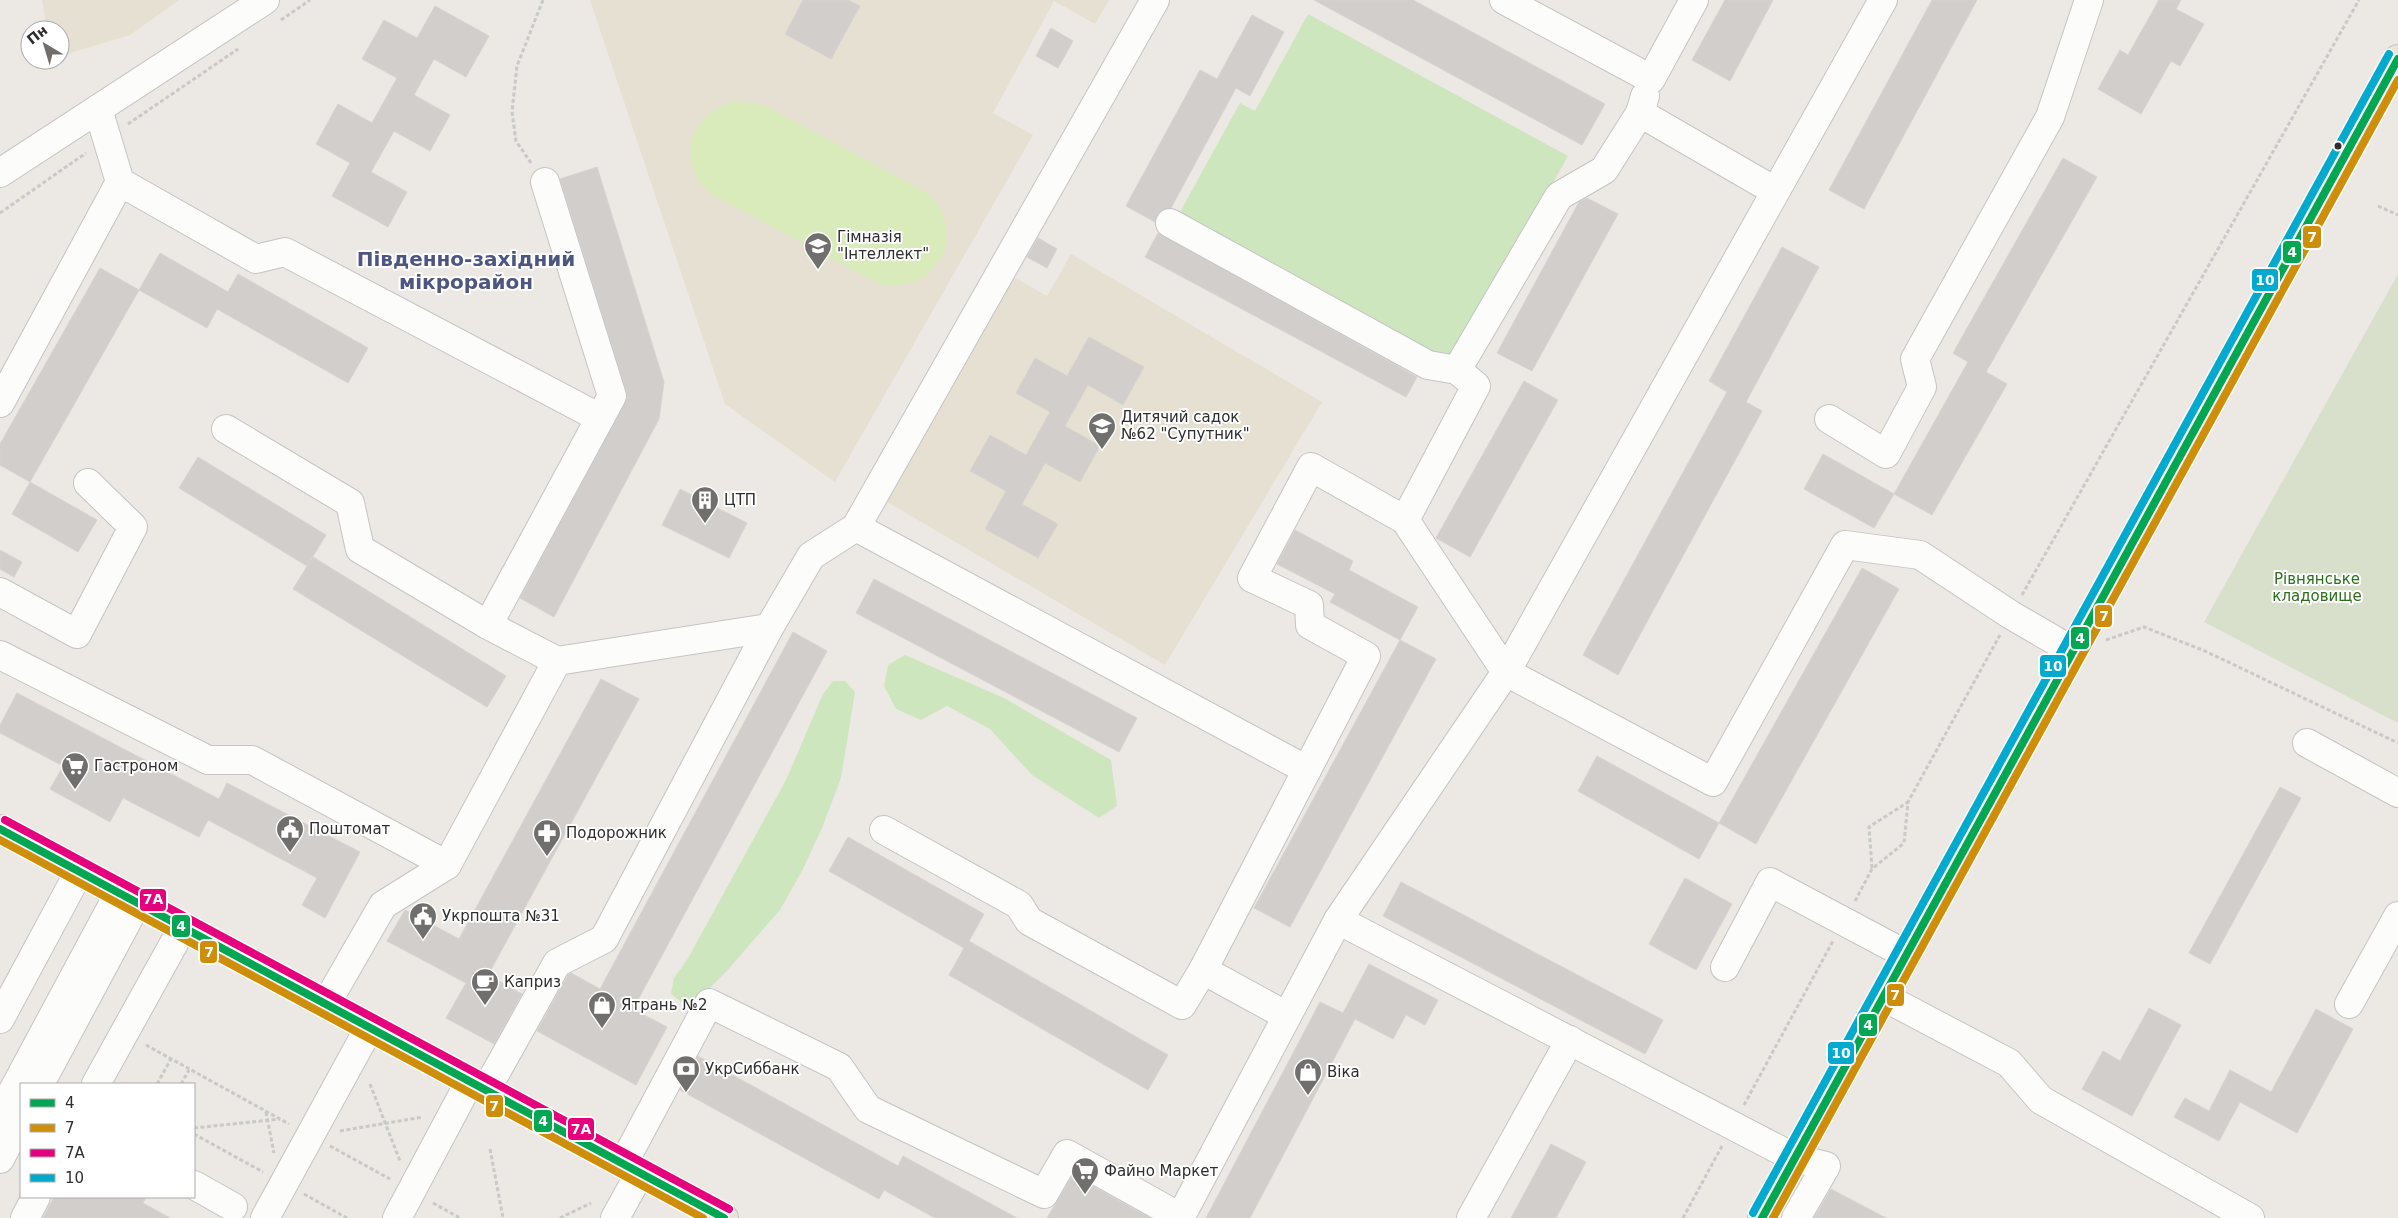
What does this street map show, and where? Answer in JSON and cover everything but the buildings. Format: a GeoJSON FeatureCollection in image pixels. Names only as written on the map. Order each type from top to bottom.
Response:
{"type":"FeatureCollection","features":[{"type":"Feature","properties":{"kind":"main road"},"geometry":{"type":"LineString","coordinates":[[1762,1218],[2398,59]]}},
{"type":"Feature","properties":{"kind":"main road"},"geometry":{"type":"LineString","coordinates":[[0,829],[724,1218]]}},
{"type":"Feature","properties":{"kind":"street"},"geometry":{"type":"LineString","coordinates":[[397,1218],[411,1191],[558,962],[604,939],[769,628],[811,556],[856,526],[1155,0]]}},
{"type":"Feature","properties":{"kind":"street"},"geometry":{"type":"LineString","coordinates":[[1504,0],[1651,79]]}},
{"type":"Feature","properties":{"kind":"street"},"geometry":{"type":"LineString","coordinates":[[1457,370],[1559,196],[1604,170],[1640,113],[1651,79],[1694,0]]}},
{"type":"Feature","properties":{"kind":"street"},"geometry":{"type":"LineString","coordinates":[[615,1218],[631,1168],[709,1004],[839,1067],[868,1109],[1044,1194],[1067,1154],[1180,1217],[1338,920],[1506,672],[1883,0]]}},
{"type":"Feature","properties":{"kind":"street"},"geometry":{"type":"LineString","coordinates":[[1829,419],[1886,454],[1922,387],[1915,359],[2050,117],[2089,0]]}},
{"type":"Feature","properties":{"kind":"street"},"geometry":{"type":"LineString","coordinates":[[0,173],[98,108],[271,11]]}},
{"type":"Feature","properties":{"kind":"street"},"geometry":{"type":"LineString","coordinates":[[98,108],[120,182],[256,259],[285,252],[600,418]]}},
{"type":"Feature","properties":{"kind":"street"},"geometry":{"type":"LineString","coordinates":[[1640,113],[1775,191]]}},
{"type":"Feature","properties":{"kind":"street"},"geometry":{"type":"LineString","coordinates":[[0,403],[120,182]]}},
{"type":"Feature","properties":{"kind":"street"},"geometry":{"type":"LineString","coordinates":[[488,625],[612,396],[545,182]]}},
{"type":"Feature","properties":{"kind":"street"},"geometry":{"type":"LineString","coordinates":[[1170,223],[1428,365],[1457,370],[1476,386],[1405,520]]}},
{"type":"Feature","properties":{"kind":"street"},"geometry":{"type":"LineString","coordinates":[[226,429],[350,503],[360,549],[488,625],[557,661],[769,628]]}},
{"type":"Feature","properties":{"kind":"street"},"geometry":{"type":"LineString","coordinates":[[884,830],[1019,905],[1028,921],[1182,1006],[1203,970],[1366,656],[1310,625],[1309,605],[1252,578],[1311,467],[1405,520],[1506,672],[1713,782],[1845,545],[1920,556],[2011,615],[2073,651]]}},
{"type":"Feature","properties":{"kind":"street"},"geometry":{"type":"LineString","coordinates":[[0,592],[77,634],[133,527],[88,483]]}},
{"type":"Feature","properties":{"kind":"street"},"geometry":{"type":"LineString","coordinates":[[856,526],[1307,770]]}},
{"type":"Feature","properties":{"kind":"street"},"geometry":{"type":"LineString","coordinates":[[0,655],[208,760],[252,760],[447,865]]}},
{"type":"Feature","properties":{"kind":"street"},"geometry":{"type":"LineString","coordinates":[[326,1004],[383,905],[447,865],[557,661]]}},
{"type":"Feature","properties":{"kind":"street"},"geometry":{"type":"LineString","coordinates":[[2307,743],[2398,793]]}},
{"type":"Feature","properties":{"kind":"street"},"geometry":{"type":"LineString","coordinates":[[0,1019],[79,872]]}},
{"type":"Feature","properties":{"kind":"street"},"geometry":{"type":"LineString","coordinates":[[1725,967],[1770,882],[1906,955]]}},
{"type":"Feature","properties":{"kind":"street"},"geometry":{"type":"LineString","coordinates":[[40,1083],[128,898]]}},
{"type":"Feature","properties":{"kind":"street"},"geometry":{"type":"LineString","coordinates":[[0,1115],[128,898]]}},
{"type":"Feature","properties":{"kind":"street"},"geometry":{"type":"LineString","coordinates":[[2348,1004],[2398,916]]}},
{"type":"Feature","properties":{"kind":"street"},"geometry":{"type":"LineString","coordinates":[[1338,920],[1795,1158],[1826,1166],[1796,1218]]}},
{"type":"Feature","properties":{"kind":"street"},"geometry":{"type":"LineString","coordinates":[[97,1083],[183,927]]}},
{"type":"Feature","properties":{"kind":"street"},"geometry":{"type":"LineString","coordinates":[[1203,970],[1287,1016]]}},
{"type":"Feature","properties":{"kind":"street"},"geometry":{"type":"LineString","coordinates":[[1884,997],[2009,1063],[2041,1100],[2250,1218]]}},
{"type":"Feature","properties":{"kind":"street"},"geometry":{"type":"LineString","coordinates":[[265,1218],[369,1028]]}},
{"type":"Feature","properties":{"kind":"street"},"geometry":{"type":"LineString","coordinates":[[1471,1218],[1570,1040]]}},
{"type":"Feature","properties":{"kind":"street"},"geometry":{"type":"LineString","coordinates":[[0,1159],[20,1121]]}},
{"type":"Feature","properties":{"kind":"street"},"geometry":{"type":"LineString","coordinates":[[195,1186],[234,1207]]}},
{"type":"Feature","properties":{"kind":"street"},"geometry":{"type":"LineString","coordinates":[[25,1218],[35,1198]]}},
{"type":"Feature","properties":{"kind":"path"},"geometry":{"type":"LineString","coordinates":[[271,11],[310,0]]}},
{"type":"Feature","properties":{"kind":"path"},"geometry":{"type":"LineString","coordinates":[[543,0],[517,66],[512,112],[516,141],[545,182]]}},
{"type":"Feature","properties":{"kind":"path"},"geometry":{"type":"LineString","coordinates":[[0,213],[245,44]]}},
{"type":"Feature","properties":{"kind":"path"},"geometry":{"type":"LineString","coordinates":[[2378,206],[2398,215]]}},
{"type":"Feature","properties":{"kind":"path"},"geometry":{"type":"LineString","coordinates":[[2073,651],[2144,627],[2205,651],[2398,743]]}},
{"type":"Feature","properties":{"kind":"path"},"geometry":{"type":"LineString","coordinates":[[1872,869],[1869,827],[1908,802]]}},
{"type":"Feature","properties":{"kind":"path"},"geometry":{"type":"LineString","coordinates":[[124,1033],[460,1218]]}},
{"type":"Feature","properties":{"kind":"path"},"geometry":{"type":"LineString","coordinates":[[158,1083],[171,1059]]}},
{"type":"Feature","properties":{"kind":"path"},"geometry":{"type":"LineString","coordinates":[[182,1083],[190,1069]]}},
{"type":"Feature","properties":{"kind":"path"},"geometry":{"type":"LineString","coordinates":[[370,1084],[411,1191]]}},
{"type":"Feature","properties":{"kind":"path"},"geometry":{"type":"LineString","coordinates":[[266,1111],[274,1155]]}},
{"type":"Feature","properties":{"kind":"path"},"geometry":{"type":"LineString","coordinates":[[310,1136],[429,1116]]}},
{"type":"Feature","properties":{"kind":"path"},"geometry":{"type":"LineString","coordinates":[[195,1128],[280,1119]]}},
{"type":"Feature","properties":{"kind":"path"},"geometry":{"type":"LineString","coordinates":[[490,1149],[504,1218]]}},
{"type":"Feature","properties":{"kind":"path"},"geometry":{"type":"LineString","coordinates":[[560,1218],[591,1203]]}},
{"type":"Feature","properties":{"kind":"shaded area"},"geometry":{"type":"Polygon","coordinates":[[[42,0],[179,0],[130,35],[70,53],[70,20],[45,20],[42,0]]]}},
{"type":"Feature","properties":{"kind":"shaded area","name":"Гімназія \"Інтеллект\""},"geometry":{"type":"Polygon","coordinates":[[[590,0],[1109,0],[1095,24],[1054,1],[993,113],[1033,135],[835,482],[725,404],[590,0]]]}},
{"type":"Feature","properties":{"kind":"shaded area","name":"Дитячий садок №62 \"Супутник\""},"geometry":{"type":"Polygon","coordinates":[[[1071,254],[1322,402],[1165,665],[882,499],[1014,277],[1047,296],[1071,254]]]}},
{"type":"Feature","properties":{"kind":"green space"},"geometry":{"type":"Polygon","coordinates":[[[1308,14],[1568,156],[1448,371],[1175,221],[1240,103],[1255,111],[1308,14]]]}},
{"type":"Feature","properties":{"kind":"green space"},"geometry":{"type":"Polygon","coordinates":[[[737,101],[764,105],[928,193],[940,209],[946,226],[946,243],[941,258],[931,271],[917,281],[899,285],[879,284],[709,193],[698,180],[692,166],[690,152],[693,138],[699,126],[708,115],[721,106],[737,101]]]}},
{"type":"Feature","properties":{"kind":"green space","name":"Рівнянське кладовище"},"geometry":{"type":"Polygon","coordinates":[[[2398,274],[2398,723],[2204,622],[2398,274]]]}},
{"type":"Feature","properties":{"kind":"green space"},"geometry":{"type":"Polygon","coordinates":[[[905,655],[1004,698],[1111,760],[1117,806],[1099,818],[1032,775],[990,729],[947,706],[921,720],[896,709],[884,686],[888,665],[905,655]]]}},
{"type":"Feature","properties":{"kind":"green space"},"geometry":{"type":"Polygon","coordinates":[[[833,681],[845,681],[855,692],[841,778],[822,828],[803,869],[780,910],[725,973],[694,1003],[683,1003],[671,994],[674,978],[687,960],[786,780],[823,694],[833,681]]]}},
{"type":"Feature","properties":{"kind":"transit line","name":"10"},"geometry":{"type":"LineString","coordinates":[[1753,1213],[2389,54]]}},
{"type":"Feature","properties":{"kind":"transit line","name":"4"},"geometry":{"type":"LineString","coordinates":[[1762,1218],[2398,59]]}},
{"type":"Feature","properties":{"kind":"transit line","name":"7"},"geometry":{"type":"LineString","coordinates":[[1773,1218],[2398,80]]}},
{"type":"Feature","properties":{"kind":"transit line","name":"7А"},"geometry":{"type":"LineString","coordinates":[[5,820],[729,1209]]}},
{"type":"Feature","properties":{"kind":"transit line","name":"4"},"geometry":{"type":"LineString","coordinates":[[0,829],[724,1218]]}},
{"type":"Feature","properties":{"kind":"transit line","name":"7"},"geometry":{"type":"LineString","coordinates":[[0,840],[703,1218]]}},
{"type":"Feature","properties":{"kind":"place","name":"Гімназія \"Інтеллект\""},"geometry":{"type":"Point","coordinates":[818,270]}},
{"type":"Feature","properties":{"kind":"place","name":"Дитячий садок №62 \"Супутник\""},"geometry":{"type":"Point","coordinates":[1102,450]}},
{"type":"Feature","properties":{"kind":"place","name":"ЦТП"},"geometry":{"type":"Point","coordinates":[705,524]}},
{"type":"Feature","properties":{"kind":"place","name":"Гастроном"},"geometry":{"type":"Point","coordinates":[75,790]}},
{"type":"Feature","properties":{"kind":"place","name":"Поштомат"},"geometry":{"type":"Point","coordinates":[290,853]}},
{"type":"Feature","properties":{"kind":"place","name":"Подорожник"},"geometry":{"type":"Point","coordinates":[547,857]}},
{"type":"Feature","properties":{"kind":"place","name":"Укрпошта №31"},"geometry":{"type":"Point","coordinates":[423,940]}},
{"type":"Feature","properties":{"kind":"place","name":"Каприз"},"geometry":{"type":"Point","coordinates":[485,1006]}},
{"type":"Feature","properties":{"kind":"place","name":"Ятрань №2"},"geometry":{"type":"Point","coordinates":[602,1029]}},
{"type":"Feature","properties":{"kind":"place","name":"УкрСиббанк"},"geometry":{"type":"Point","coordinates":[686,1093]}},
{"type":"Feature","properties":{"kind":"place","name":"Віка"},"geometry":{"type":"Point","coordinates":[1308,1096]}},
{"type":"Feature","properties":{"kind":"place","name":"Файно Маркет"},"geometry":{"type":"Point","coordinates":[1085,1195]}},
{"type":"Feature","properties":{"kind":"district","name":"Південно-західний мікрорайон"},"geometry":{"type":"Point","coordinates":[466,270]}}]}
